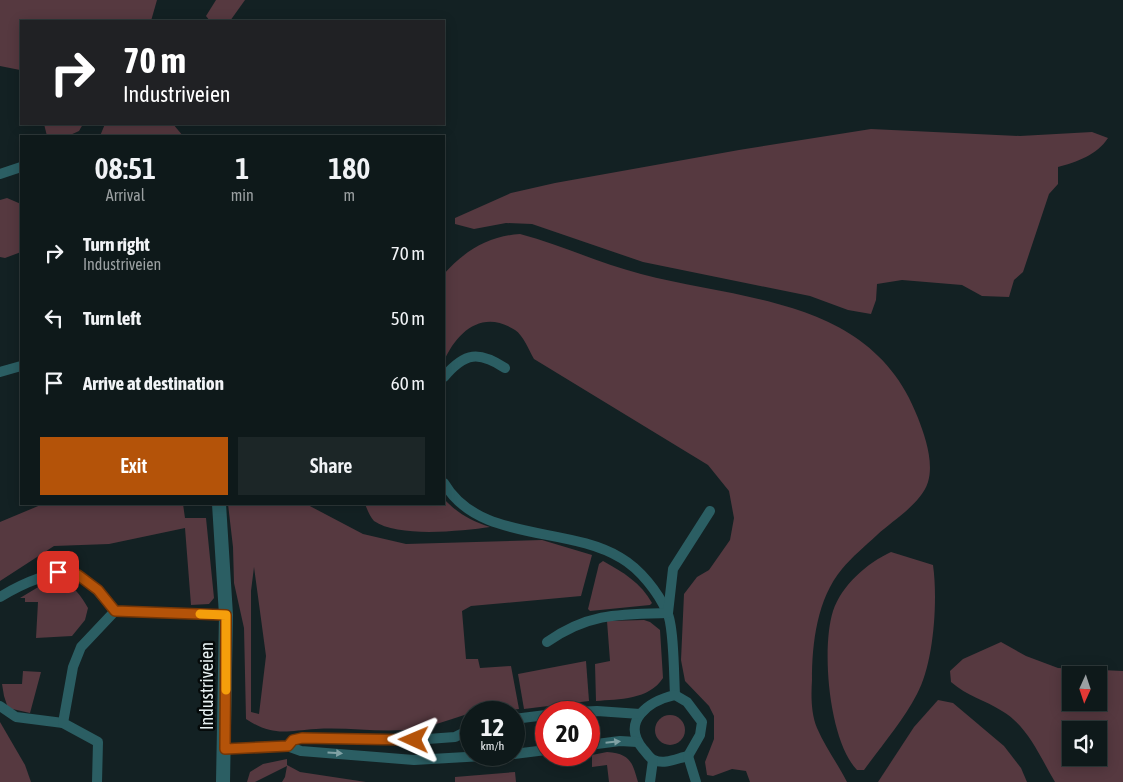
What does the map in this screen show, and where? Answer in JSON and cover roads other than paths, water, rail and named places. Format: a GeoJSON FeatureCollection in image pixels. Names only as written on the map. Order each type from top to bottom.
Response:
{"type":"FeatureCollection","features":[{"type":"Feature","properties":{"kind":"street","name":"Industriveien"},"geometry":{"type":"LineString","coordinates":[[219,505],[226,615],[223,782]]}},
{"type":"Feature","properties":{"kind":"lane"},"geometry":{"type":"LineString","coordinates":[[0,174],[20,167]]}},
{"type":"Feature","properties":{"kind":"lane"},"geometry":{"type":"LineString","coordinates":[[445,376],[462,360],[475,356],[488,357],[505,368]]}},
{"type":"Feature","properties":{"kind":"lane"},"geometry":{"type":"LineString","coordinates":[[0,372],[20,366]]}},
{"type":"Feature","properties":{"kind":"lane"},"geometry":{"type":"LineString","coordinates":[[445,484],[460,504],[484,518],[588,544],[620,557],[644,578],[668,613]]}},
{"type":"Feature","properties":{"kind":"lane"},"geometry":{"type":"LineString","coordinates":[[675,695],[668,613],[673,569],[710,511]]}},
{"type":"Feature","properties":{"kind":"lane"},"geometry":{"type":"LineString","coordinates":[[0,597],[58,572],[78,575],[98,590],[115,611]]}},
{"type":"Feature","properties":{"kind":"lane"},"geometry":{"type":"LineString","coordinates":[[63,723],[73,667],[81,647],[115,611],[226,615]]}},
{"type":"Feature","properties":{"kind":"lane"},"geometry":{"type":"LineString","coordinates":[[547,642],[568,627],[599,617],[668,613]]}},
{"type":"Feature","properties":{"kind":"lane"},"geometry":{"type":"LineString","coordinates":[[675,695],[687,702],[702,722],[700,736],[688,756],[663,762],[653,760],[637,742],[635,728],[640,714],[648,705],[660,698],[675,695]]}},
{"type":"Feature","properties":{"kind":"lane"},"geometry":{"type":"LineString","coordinates":[[0,706],[16,716],[63,723],[98,742],[97,782]]}},
{"type":"Feature","properties":{"kind":"lane"},"geometry":{"type":"LineString","coordinates":[[600,710],[640,714]]}},
{"type":"Feature","properties":{"kind":"lane","name":"Industriveien"},"geometry":{"type":"LineString","coordinates":[[288,746],[293,740],[302,738],[414,740],[455,737],[460,734]]}},
{"type":"Feature","properties":{"kind":"lane"},"geometry":{"type":"LineString","coordinates":[[600,744],[620,741],[637,742]]}},
{"type":"Feature","properties":{"kind":"lane","name":"Industriveien"},"geometry":{"type":"LineString","coordinates":[[225,749],[288,746],[301,751],[414,760],[460,757]]}},
{"type":"Feature","properties":{"kind":"lane"},"geometry":{"type":"LineString","coordinates":[[688,756],[696,782]]}},
{"type":"Feature","properties":{"kind":"lane"},"geometry":{"type":"LineString","coordinates":[[650,782],[653,760]]}}]}
